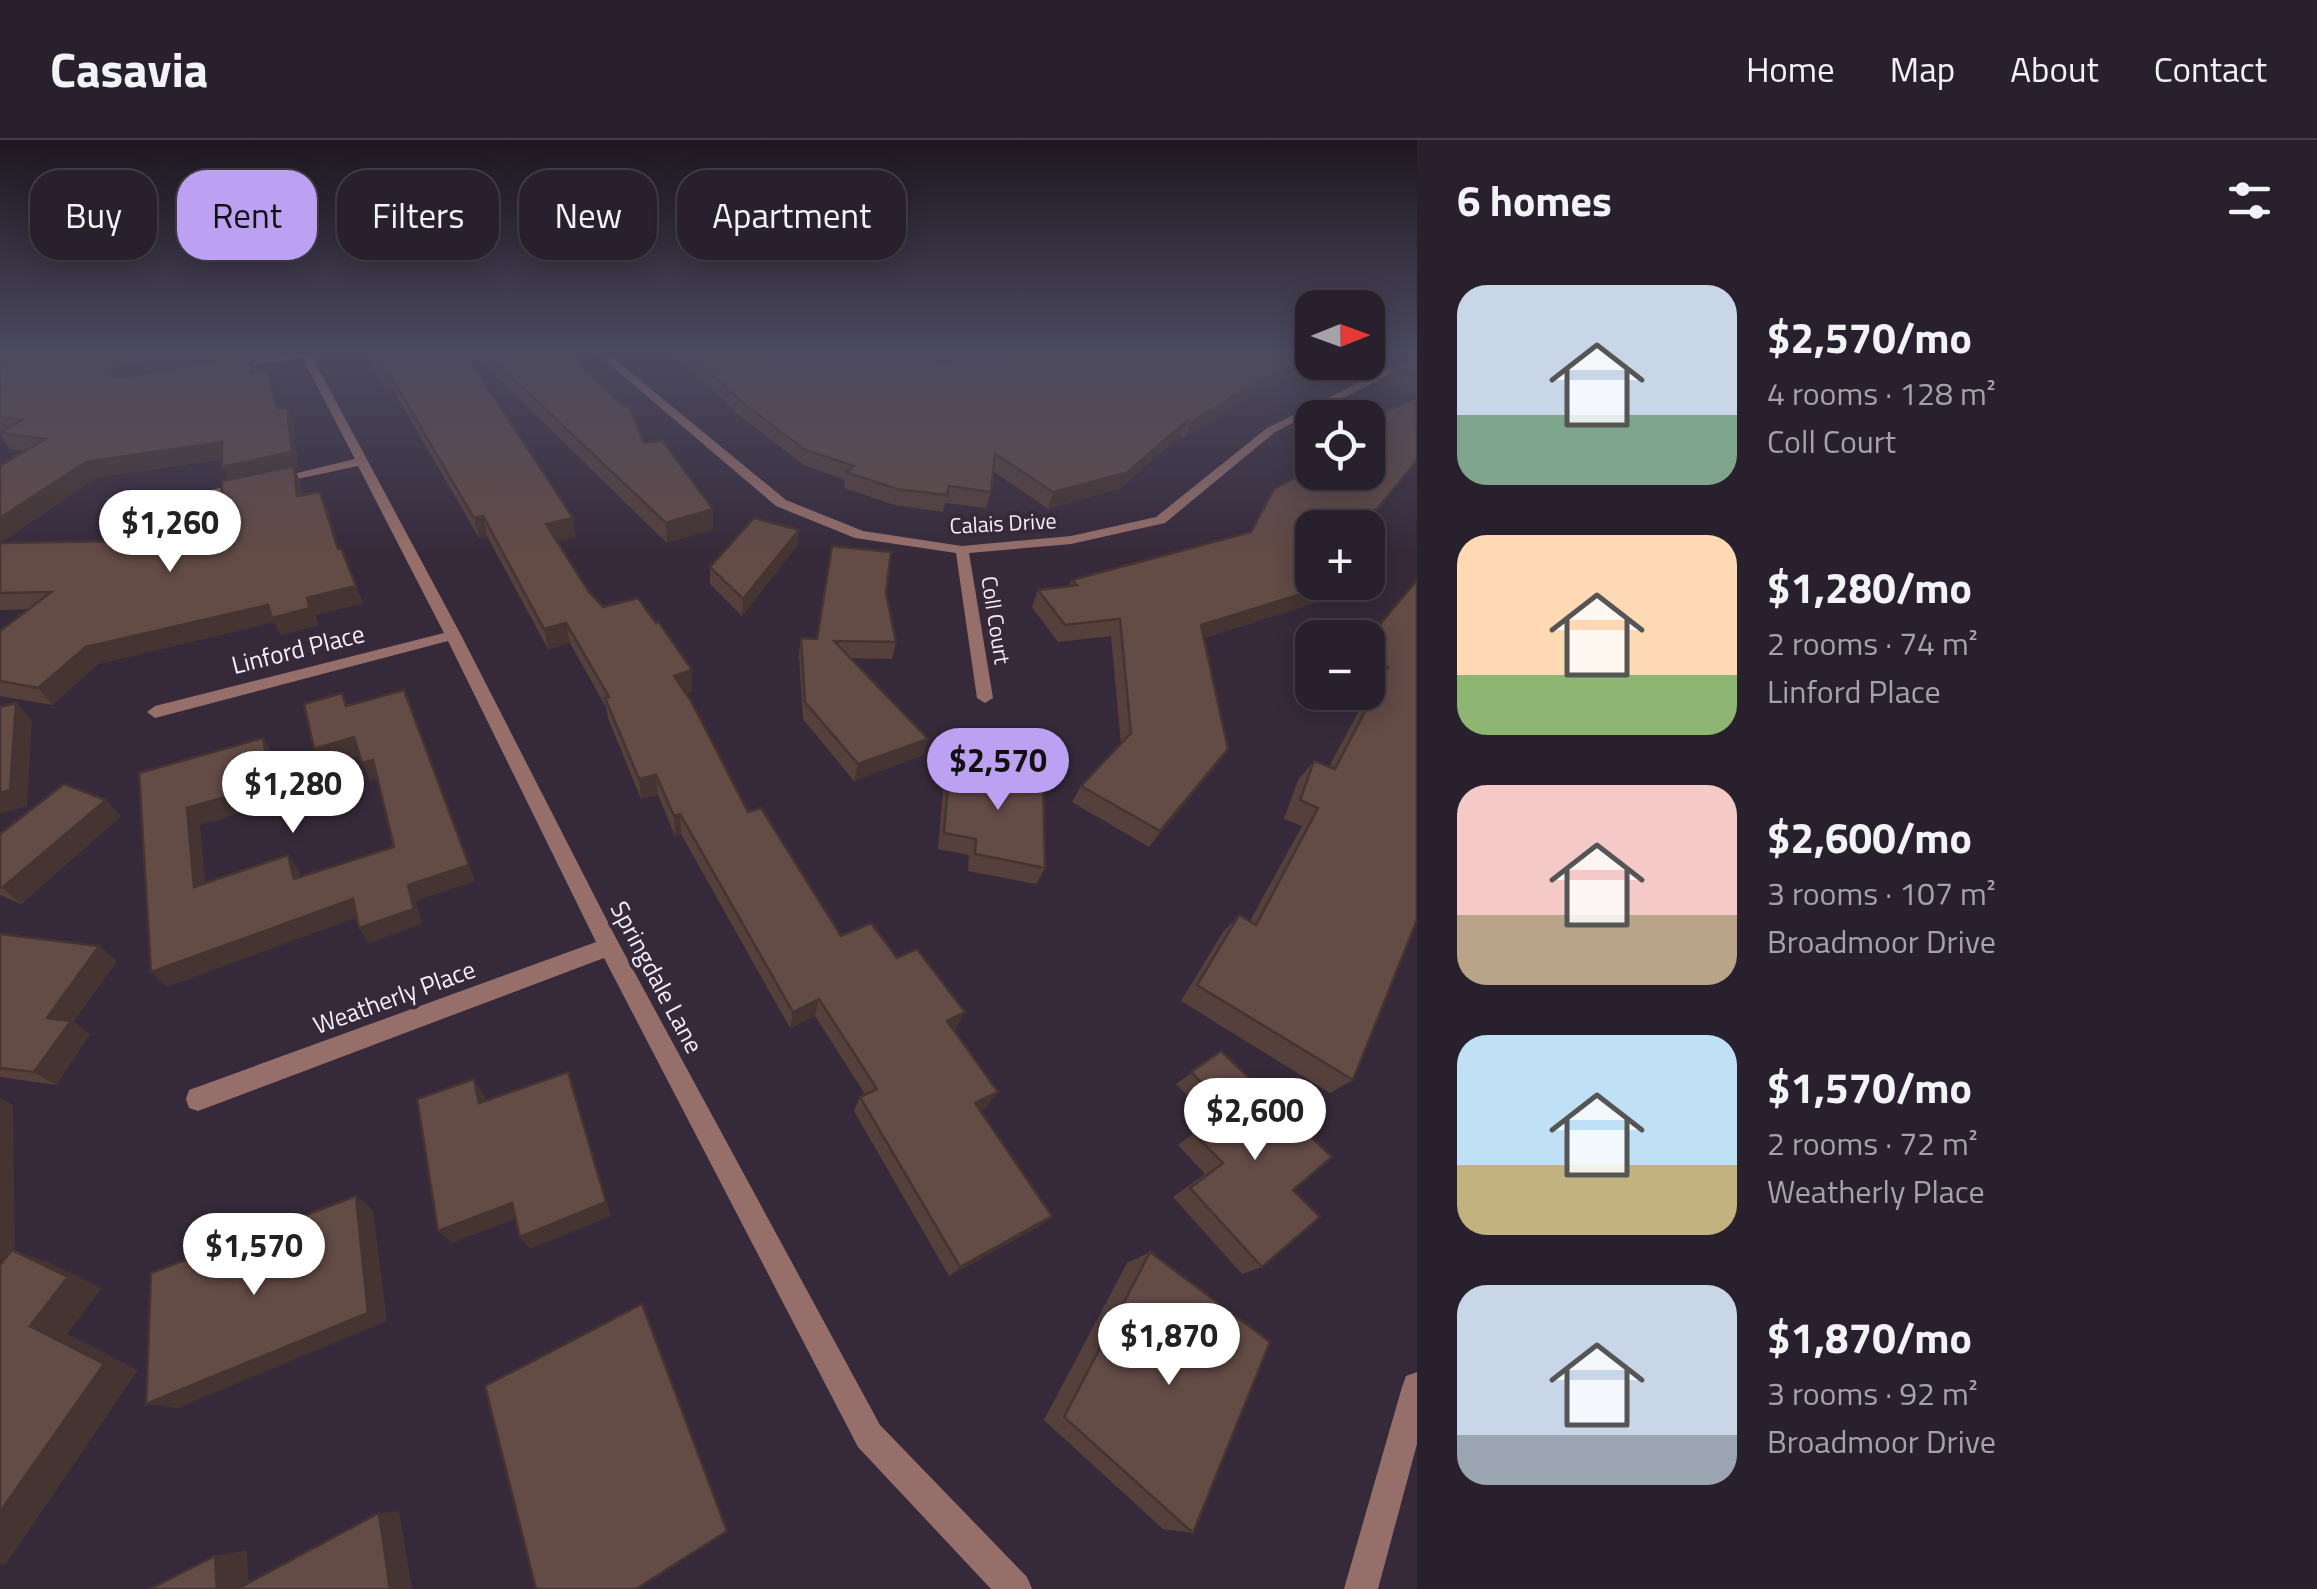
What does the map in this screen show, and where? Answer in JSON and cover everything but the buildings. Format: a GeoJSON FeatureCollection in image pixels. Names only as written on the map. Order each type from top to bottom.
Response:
{"type":"FeatureCollection","features":[{"type":"Feature","properties":{"kind":"street","name":"Springdale Lane"},"geometry":{"type":"LineString","coordinates":[[339,421],[453,634],[610,947],[869,1436],[1015,1589]]}},
{"type":"Feature","properties":{"kind":"street","name":"Calais Drive"},"geometry":{"type":"LineString","coordinates":[[683,421],[782,502],[860,535],[962,550],[1071,540],[1160,520],[1271,430],[1290,421]]}},
{"type":"Feature","properties":{"kind":"street"},"geometry":{"type":"LineString","coordinates":[[138,509],[360,462]]}},
{"type":"Feature","properties":{"kind":"street","name":"Coll Court"},"geometry":{"type":"LineString","coordinates":[[962,550],[985,698]]}},
{"type":"Feature","properties":{"kind":"street","name":"Linford Place"},"geometry":{"type":"LineString","coordinates":[[155,712],[453,634]]}},
{"type":"Feature","properties":{"kind":"street","name":"Weatherly Place"},"geometry":{"type":"LineString","coordinates":[[198,1098],[610,947]]}},
{"type":"Feature","properties":{"kind":"street"},"geometry":{"type":"LineString","coordinates":[[1360,1589],[1417,1388]]}}]}
